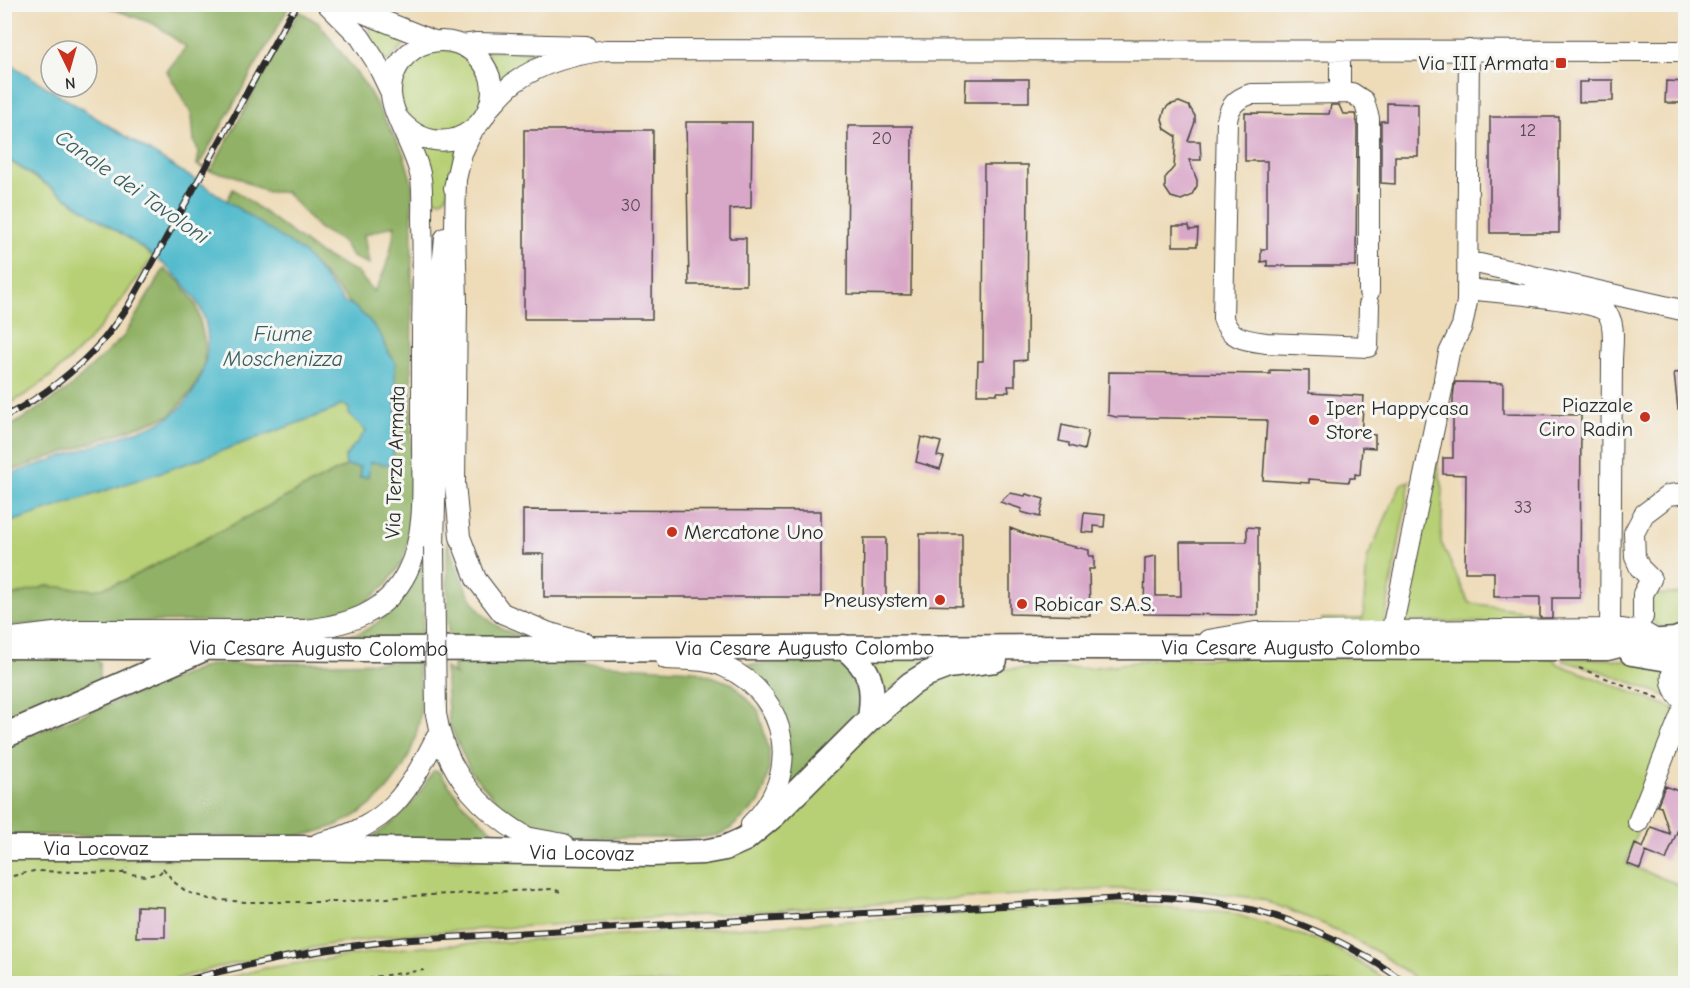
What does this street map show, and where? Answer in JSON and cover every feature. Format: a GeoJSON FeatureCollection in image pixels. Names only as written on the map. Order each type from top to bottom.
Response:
{"type":"FeatureCollection","features":[{"type":"Feature","properties":{"kind":"main road","name":"Via Cesare Augusto Colombo"},"geometry":{"type":"LineString","coordinates":[[4,646],[1183,648],[1608,638],[1623,644],[1660,642],[1686,636]]}},
{"type":"Feature","properties":{"kind":"main road","name":"Via Cesare Augusto Colombo"},"geometry":{"type":"LineString","coordinates":[[1608,638],[1621,652],[1683,661]]}},
{"type":"Feature","properties":{"kind":"main road"},"geometry":{"type":"LineString","coordinates":[[844,647],[858,658],[871,683],[870,719]]}},
{"type":"Feature","properties":{"kind":"main road","name":"Via Locovaz"},"geometry":{"type":"LineString","coordinates":[[4,848],[133,848],[167,858],[301,848],[556,853],[703,852],[725,848],[745,839],[774,815],[870,719],[910,684],[927,674],[948,666],[1089,647]]}},
{"type":"Feature","properties":{"kind":"main road"},"geometry":{"type":"LineString","coordinates":[[4,736],[206,648]]}},
{"type":"Feature","properties":{"kind":"street","name":"Via Terza Armata"},"geometry":{"type":"LineString","coordinates":[[327,4],[360,37],[375,60],[390,91],[392,105],[414,152],[421,179],[432,230],[440,287]]}},
{"type":"Feature","properties":{"kind":"street","name":"Via Terza Armata"},"geometry":{"type":"LineString","coordinates":[[341,4],[434,41],[448,41],[462,45],[477,43],[589,46],[606,50]]}},
{"type":"Feature","properties":{"kind":"street"},"geometry":{"type":"LineString","coordinates":[[390,91],[394,74],[403,58],[417,46],[434,41]]}},
{"type":"Feature","properties":{"kind":"street"},"geometry":{"type":"LineString","coordinates":[[462,45],[475,54],[490,79],[491,94],[488,109]]}},
{"type":"Feature","properties":{"kind":"street","name":"Via Terza Armata"},"geometry":{"type":"LineString","coordinates":[[556,853],[526,837],[487,810],[471,794],[458,773],[438,723],[434,547],[440,287],[448,216],[462,153],[473,130],[488,109],[513,83],[554,61],[606,50],[1686,51]]}},
{"type":"Feature","properties":{"kind":"street"},"geometry":{"type":"LineString","coordinates":[[1340,50],[1340,93]]}},
{"type":"Feature","properties":{"kind":"street"},"geometry":{"type":"LineString","coordinates":[[1392,629],[1449,353],[1462,326],[1467,302],[1469,51]]}},
{"type":"Feature","properties":{"kind":"street"},"geometry":{"type":"LineString","coordinates":[[1340,93],[1352,93],[1364,101],[1369,118],[1368,347],[1249,341],[1234,335],[1226,328],[1223,318],[1229,108],[1238,98],[1251,94],[1340,93]]}},
{"type":"Feature","properties":{"kind":"street"},"geometry":{"type":"LineString","coordinates":[[398,118],[407,129],[423,138],[440,141],[458,139],[473,130]]}},
{"type":"Feature","properties":{"kind":"street","name":"Via Terza Armata"},"geometry":{"type":"LineString","coordinates":[[456,177],[458,302],[455,483],[460,537],[476,579],[502,613],[547,632],[603,647]]}},
{"type":"Feature","properties":{"kind":"street","name":"Via Terza Armata"},"geometry":{"type":"LineString","coordinates":[[4,639],[79,630],[306,630],[340,625],[367,614],[390,597],[407,573],[418,546],[422,476],[421,179]]}},
{"type":"Feature","properties":{"kind":"street"},"geometry":{"type":"LineString","coordinates":[[1467,261],[1686,311]]}},
{"type":"Feature","properties":{"kind":"street"},"geometry":{"type":"LineString","coordinates":[[1183,648],[1220,637],[1255,632],[1392,629],[1608,638],[1612,361],[1610,318],[1605,311],[1568,301],[1467,289]]}},
{"type":"Feature","properties":{"kind":"street"},"geometry":{"type":"LineString","coordinates":[[1643,617],[1643,594],[1651,579],[1640,568],[1635,557],[1634,534],[1644,514],[1669,495],[1686,493]]}},
{"type":"Feature","properties":{"kind":"street","name":"Via Locovaz"},"geometry":{"type":"LineString","coordinates":[[526,837],[567,844],[713,843],[747,827],[766,808],[776,789],[782,766],[780,728],[773,710],[759,691],[726,668],[706,661],[625,657],[574,648]]}},
{"type":"Feature","properties":{"kind":"street"},"geometry":{"type":"LineString","coordinates":[[1638,822],[1684,705],[1671,679],[1672,670],[1683,661]]}},
{"type":"Feature","properties":{"kind":"street","name":"Via Terza Armata"},"geometry":{"type":"LineString","coordinates":[[301,848],[361,830],[383,816],[413,781],[438,723]]}},
{"type":"Feature","properties":{"kind":"path"},"geometry":{"type":"LineString","coordinates":[[1573,666],[1684,705]]}},
{"type":"Feature","properties":{"kind":"path"},"geometry":{"type":"LineString","coordinates":[[123,873],[130,863],[133,848]]}},
{"type":"Feature","properties":{"kind":"path"},"geometry":{"type":"LineString","coordinates":[[4,878],[34,871],[123,873],[146,876],[160,873],[167,858]]}},
{"type":"Feature","properties":{"kind":"path"},"geometry":{"type":"LineString","coordinates":[[167,858],[174,882],[186,892],[209,899],[246,902],[342,902],[554,889],[564,894]]}},
{"type":"Feature","properties":{"kind":"path"},"geometry":{"type":"LineString","coordinates":[[360,984],[373,977],[424,970]]}},
{"type":"Feature","properties":{"kind":"green space"},"geometry":{"type":"Polygon","coordinates":[[[102,5],[290,5],[199,165],[211,170],[299,11],[319,23],[366,86],[403,152],[412,183],[411,528],[403,561],[387,584],[364,604],[335,617],[286,621],[71,622],[5,626],[5,598],[47,586],[95,590],[124,581],[346,466],[360,467],[360,477],[368,477],[370,462],[392,465],[396,412],[395,362],[369,320],[305,255],[227,201],[233,189],[319,253],[357,272],[374,292],[388,260],[395,225],[364,235],[369,264],[352,257],[343,242],[318,228],[286,192],[266,192],[235,176],[210,171],[197,165],[199,152],[194,142],[192,115],[167,71],[186,47],[154,24],[102,5]]]}},
{"type":"Feature","properties":{"kind":"green space"},"geometry":{"type":"Polygon","coordinates":[[[377,27],[406,39],[404,45],[388,61],[384,60],[370,35],[369,28],[377,27]]]}},
{"type":"Feature","properties":{"kind":"green space"},"geometry":{"type":"Polygon","coordinates":[[[437,49],[457,52],[467,58],[473,63],[483,84],[483,99],[478,113],[453,134],[422,131],[401,108],[401,86],[405,70],[416,58],[437,49]]]}},
{"type":"Feature","properties":{"kind":"green space"},"geometry":{"type":"Polygon","coordinates":[[[486,51],[543,53],[539,60],[500,82],[486,51]]]}},
{"type":"Feature","properties":{"kind":"green space"},"geometry":{"type":"Polygon","coordinates":[[[459,142],[446,197],[439,201],[434,198],[420,143],[459,142]]]}},
{"type":"Feature","properties":{"kind":"green space"},"geometry":{"type":"Polygon","coordinates":[[[5,158],[130,239],[153,257],[122,300],[70,360],[28,393],[5,406],[5,158]]]}},
{"type":"Feature","properties":{"kind":"green space"},"geometry":{"type":"Polygon","coordinates":[[[164,269],[180,282],[197,307],[205,344],[204,368],[192,391],[171,415],[5,473],[5,430],[66,391],[124,336],[164,269]]]}},
{"type":"Feature","properties":{"kind":"green space"},"geometry":{"type":"Polygon","coordinates":[[[342,404],[349,408],[366,431],[345,457],[346,466],[124,581],[95,590],[47,586],[5,598],[4,524],[191,462],[333,410],[342,404]]]}},
{"type":"Feature","properties":{"kind":"green space"},"geometry":{"type":"Polygon","coordinates":[[[1436,460],[1443,488],[1441,542],[1469,603],[1535,612],[1536,623],[1405,622],[1436,460]]]}},
{"type":"Feature","properties":{"kind":"green space"},"geometry":{"type":"Polygon","coordinates":[[[1410,481],[1384,624],[1322,624],[1322,619],[1363,619],[1367,559],[1401,484],[1410,481]]]}},
{"type":"Feature","properties":{"kind":"green space"},"geometry":{"type":"Polygon","coordinates":[[[447,541],[467,591],[482,613],[503,629],[529,638],[448,640],[447,541]]]}},
{"type":"Feature","properties":{"kind":"green space"},"geometry":{"type":"Polygon","coordinates":[[[426,550],[422,640],[336,638],[364,631],[385,616],[410,585],[426,550]]]}},
{"type":"Feature","properties":{"kind":"green space"},"geometry":{"type":"Polygon","coordinates":[[[1685,593],[1685,625],[1666,629],[1655,623],[1651,618],[1652,595],[1685,593]]]}},
{"type":"Feature","properties":{"kind":"green space"},"geometry":{"type":"Polygon","coordinates":[[[5,656],[95,658],[100,663],[100,678],[95,686],[5,727],[5,656]]]}},
{"type":"Feature","properties":{"kind":"green space"},"geometry":{"type":"Polygon","coordinates":[[[465,657],[694,670],[733,684],[758,710],[769,750],[769,770],[759,803],[730,829],[718,835],[698,838],[574,838],[535,825],[503,808],[471,772],[449,724],[445,668],[458,677],[453,672],[453,665],[465,657]]]}},
{"type":"Feature","properties":{"kind":"green space"},"geometry":{"type":"Polygon","coordinates":[[[873,657],[924,659],[924,662],[890,690],[879,690],[869,660],[873,657]]]}},
{"type":"Feature","properties":{"kind":"green space"},"geometry":{"type":"Polygon","coordinates":[[[1169,658],[1553,658],[1558,664],[1673,708],[1677,716],[1626,864],[1685,887],[1685,983],[1422,983],[1379,953],[1326,925],[1261,899],[1199,891],[1111,889],[407,934],[327,945],[218,967],[162,983],[5,983],[4,859],[718,859],[916,693],[957,671],[1089,668],[1169,658]]]}},
{"type":"Feature","properties":{"kind":"green space"},"geometry":{"type":"Polygon","coordinates":[[[1563,658],[1612,659],[1663,667],[1674,699],[1601,671],[1563,661],[1563,658]]]}},
{"type":"Feature","properties":{"kind":"green space"},"geometry":{"type":"Polygon","coordinates":[[[833,661],[851,663],[862,685],[859,707],[854,722],[794,784],[786,779],[789,755],[738,665],[833,661]]]}},
{"type":"Feature","properties":{"kind":"green space"},"geometry":{"type":"Polygon","coordinates":[[[417,662],[421,696],[418,726],[412,748],[390,786],[375,802],[336,825],[298,836],[272,837],[5,835],[5,745],[212,664],[417,662]]]}},
{"type":"Feature","properties":{"kind":"green space"},"geometry":{"type":"Polygon","coordinates":[[[433,771],[438,771],[464,805],[500,838],[499,843],[373,840],[375,835],[408,807],[433,771]]]}},
{"type":"Feature","properties":{"kind":"green space"},"geometry":{"type":"Polygon","coordinates":[[[1129,904],[1228,912],[1329,944],[1392,983],[207,983],[266,968],[404,948],[1129,904]]]}},
{"type":"Feature","properties":{"kind":"water","name":"Fiume Moschenizza"},"geometry":{"type":"Polygon","coordinates":[[[5,61],[39,82],[39,99],[66,99],[205,186],[304,253],[345,303],[351,304],[369,320],[382,337],[385,347],[395,362],[396,412],[392,465],[370,462],[368,477],[360,477],[360,467],[346,466],[345,457],[366,431],[349,414],[349,408],[342,404],[333,410],[191,462],[5,524],[5,476],[170,417],[186,402],[195,389],[202,374],[207,342],[202,311],[175,274],[138,245],[5,158],[5,61]]]}},
{"type":"Feature","properties":{"kind":"building"},"geometry":{"type":"Polygon","coordinates":[[[966,79],[1029,79],[1029,102],[965,102],[966,79]]]}},
{"type":"Feature","properties":{"kind":"building"},"geometry":{"type":"Polygon","coordinates":[[[1588,80],[1613,80],[1613,101],[1579,102],[1579,82],[1588,82],[1588,80]]]}},
{"type":"Feature","properties":{"kind":"building"},"geometry":{"type":"Polygon","coordinates":[[[1666,81],[1686,82],[1686,103],[1665,103],[1666,81]]]}},
{"type":"Feature","properties":{"kind":"building"},"geometry":{"type":"Polygon","coordinates":[[[1179,102],[1189,106],[1195,116],[1188,141],[1200,141],[1201,160],[1189,160],[1197,186],[1191,196],[1181,200],[1171,197],[1165,188],[1165,178],[1174,167],[1176,136],[1165,129],[1162,119],[1169,105],[1179,102]]]}},
{"type":"Feature","properties":{"kind":"building"},"geometry":{"type":"Polygon","coordinates":[[[1387,103],[1418,104],[1418,156],[1395,156],[1395,184],[1381,183],[1381,121],[1387,121],[1387,103]]]}},
{"type":"Feature","properties":{"kind":"building"},"geometry":{"type":"Polygon","coordinates":[[[1331,105],[1339,105],[1343,114],[1355,114],[1357,122],[1356,266],[1267,266],[1267,261],[1261,262],[1261,249],[1267,249],[1267,161],[1245,161],[1245,113],[1329,114],[1331,105]]]}},
{"type":"Feature","properties":{"kind":"building"},"geometry":{"type":"Polygon","coordinates":[[[1490,117],[1559,117],[1559,233],[1490,233],[1490,117]]]}},
{"type":"Feature","properties":{"kind":"building"},"geometry":{"type":"Polygon","coordinates":[[[686,122],[752,122],[751,208],[730,209],[730,238],[746,238],[746,285],[689,285],[686,122]]]}},
{"type":"Feature","properties":{"kind":"building"},"geometry":{"type":"Polygon","coordinates":[[[848,126],[912,126],[911,295],[847,294],[848,126]]]}},
{"type":"Feature","properties":{"kind":"building"},"geometry":{"type":"Polygon","coordinates":[[[524,130],[653,130],[652,319],[524,319],[524,130]]]}},
{"type":"Feature","properties":{"kind":"building"},"geometry":{"type":"Polygon","coordinates":[[[984,165],[1028,165],[1027,360],[1015,361],[1015,386],[1008,386],[1009,392],[997,392],[997,394],[977,394],[978,361],[983,361],[984,165]]]}},
{"type":"Feature","properties":{"kind":"building"},"geometry":{"type":"Polygon","coordinates":[[[1173,226],[1189,226],[1190,230],[1198,229],[1197,246],[1173,246],[1173,226]]]}},
{"type":"Feature","properties":{"kind":"building"},"geometry":{"type":"Polygon","coordinates":[[[1270,370],[1309,371],[1309,393],[1364,396],[1361,434],[1375,435],[1375,448],[1362,447],[1360,475],[1355,474],[1355,478],[1350,478],[1349,482],[1309,479],[1309,483],[1263,480],[1267,420],[1108,415],[1109,372],[1270,374],[1270,370]]]}},
{"type":"Feature","properties":{"kind":"building"},"geometry":{"type":"Polygon","coordinates":[[[1686,372],[1686,408],[1678,409],[1674,373],[1686,372]]]}},
{"type":"Feature","properties":{"kind":"building"},"geometry":{"type":"Polygon","coordinates":[[[1455,382],[1503,383],[1503,414],[1581,415],[1580,598],[1552,598],[1552,618],[1540,618],[1540,597],[1494,597],[1494,572],[1465,572],[1466,475],[1443,474],[1443,458],[1453,458],[1455,382]]]}},
{"type":"Feature","properties":{"kind":"building"},"geometry":{"type":"Polygon","coordinates":[[[1062,425],[1088,431],[1084,450],[1059,441],[1062,425]]]}},
{"type":"Feature","properties":{"kind":"building"},"geometry":{"type":"Polygon","coordinates":[[[921,437],[941,442],[937,456],[944,457],[940,469],[916,462],[921,437]]]}},
{"type":"Feature","properties":{"kind":"building"},"geometry":{"type":"Polygon","coordinates":[[[1010,493],[1044,499],[1040,517],[1021,512],[1022,509],[1000,502],[1010,493]]]}},
{"type":"Feature","properties":{"kind":"building","name":"Mercatone Uno"},"geometry":{"type":"Polygon","coordinates":[[[523,510],[821,511],[821,597],[544,597],[544,554],[523,554],[523,510]]]}},
{"type":"Feature","properties":{"kind":"building"},"geometry":{"type":"Polygon","coordinates":[[[1084,513],[1105,515],[1104,527],[1094,526],[1094,533],[1082,532],[1084,513]]]}},
{"type":"Feature","properties":{"kind":"building"},"geometry":{"type":"Polygon","coordinates":[[[1247,527],[1258,528],[1258,615],[1144,614],[1145,558],[1156,556],[1156,596],[1181,596],[1180,542],[1247,542],[1247,527]]]}},
{"type":"Feature","properties":{"kind":"building"},"geometry":{"type":"Polygon","coordinates":[[[1010,528],[1036,538],[1089,550],[1089,556],[1094,556],[1094,569],[1089,569],[1090,616],[1010,614],[1010,528]]]}},
{"type":"Feature","properties":{"kind":"building"},"geometry":{"type":"Polygon","coordinates":[[[920,534],[962,534],[962,606],[920,605],[920,534]]]}},
{"type":"Feature","properties":{"kind":"building"},"geometry":{"type":"Polygon","coordinates":[[[864,538],[886,538],[886,602],[863,602],[864,538]]]}},
{"type":"Feature","properties":{"kind":"building"},"geometry":{"type":"Polygon","coordinates":[[[1665,786],[1686,794],[1686,820],[1682,819],[1666,860],[1646,852],[1640,869],[1628,864],[1635,844],[1643,848],[1651,827],[1670,834],[1661,807],[1657,806],[1665,786]]]}},
{"type":"Feature","properties":{"kind":"building"},"geometry":{"type":"Polygon","coordinates":[[[137,906],[165,907],[165,937],[136,937],[137,906]]]}},
{"type":"Feature","properties":{"kind":"railway"},"geometry":{"type":"LineString","coordinates":[[4,417],[45,392],[70,372],[104,339],[129,305],[298,4]]}},
{"type":"Feature","properties":{"kind":"railway"},"geometry":{"type":"LineString","coordinates":[[173,984],[286,957],[402,940],[1150,897],[1220,904],[1254,910],[1286,920],[1317,931],[1347,946],[1407,984]]}},
{"type":"Feature","properties":{"kind":"place","name":"Via III Armata"},"geometry":{"type":"Point","coordinates":[1561,63]}},
{"type":"Feature","properties":{"kind":"place","name":"Piazzale Ciro Radin"},"geometry":{"type":"Point","coordinates":[1645,417]}},
{"type":"Feature","properties":{"kind":"place","name":"Iper Happycasa Store"},"geometry":{"type":"Point","coordinates":[1314,420]}},
{"type":"Feature","properties":{"kind":"place","name":"Mercatone Uno"},"geometry":{"type":"Point","coordinates":[672,532]}},
{"type":"Feature","properties":{"kind":"place","name":"Pneusystem"},"geometry":{"type":"Point","coordinates":[940,600]}},
{"type":"Feature","properties":{"kind":"place","name":"Robicar S.A.S."},"geometry":{"type":"Point","coordinates":[1022,604]}},
{"type":"Feature","properties":{"kind":"water label","name":"Canale dei Tavoloni"},"geometry":{"type":"Point","coordinates":[132,187]}}]}
